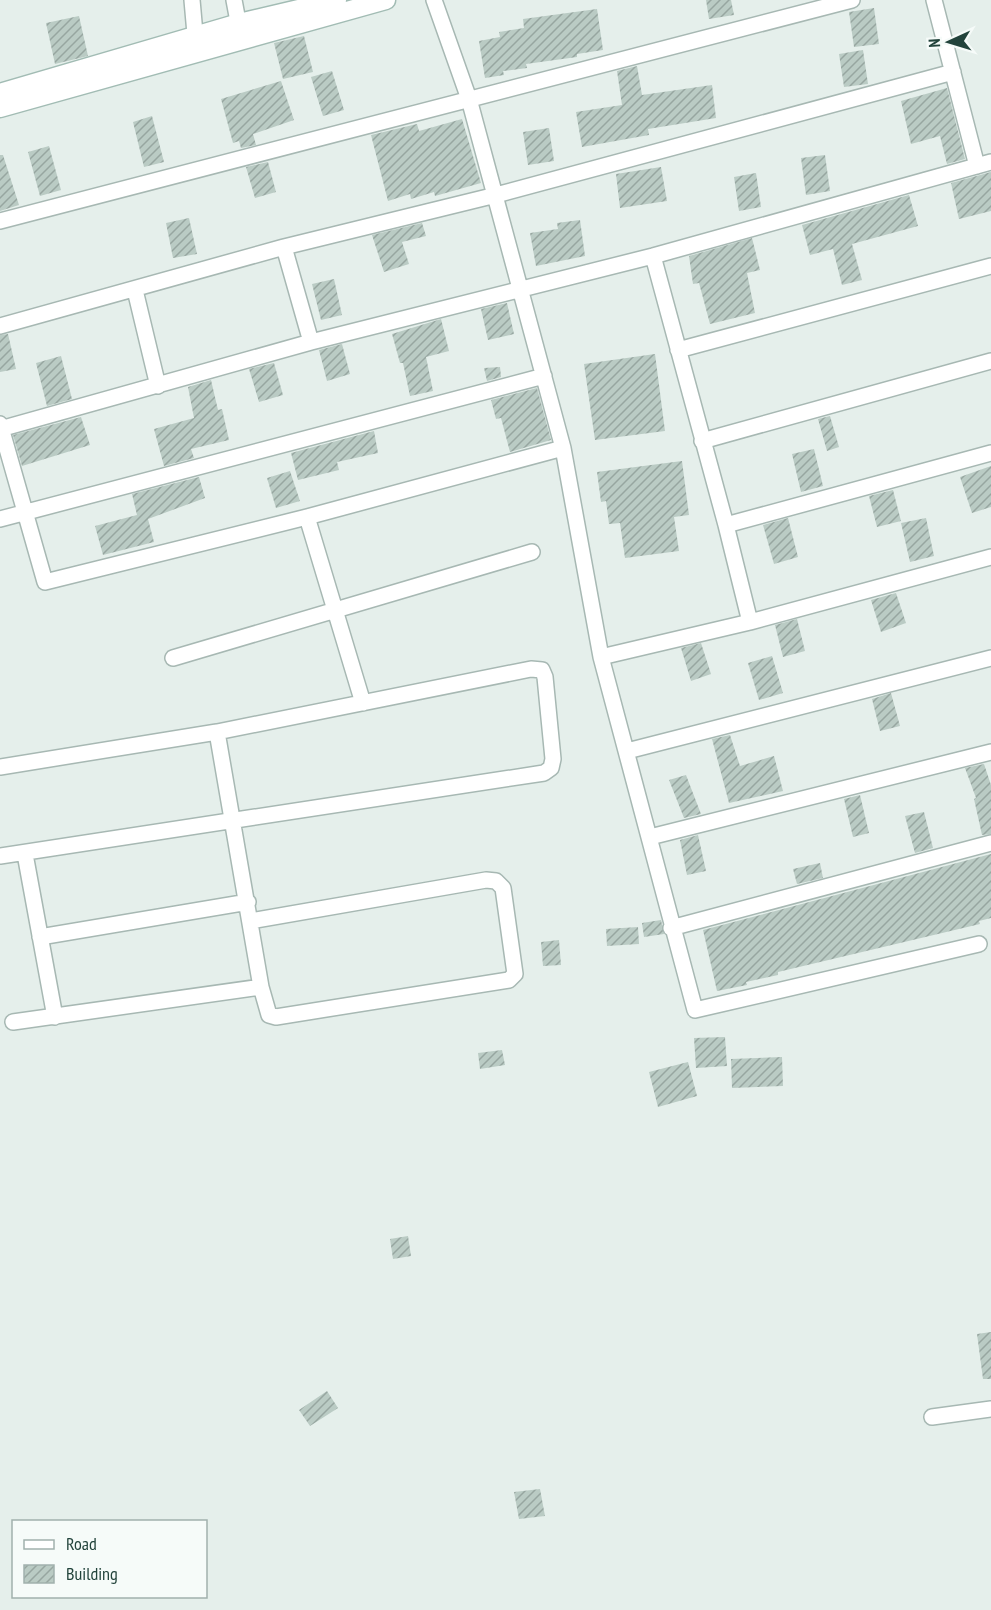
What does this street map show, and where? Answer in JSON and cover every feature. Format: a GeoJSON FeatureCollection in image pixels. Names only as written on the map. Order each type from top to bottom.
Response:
{"type":"FeatureCollection","features":[{"type":"Feature","properties":{"kind":"street"},"geometry":{"type":"LineString","coordinates":[[192,0],[196,46]]}},
{"type":"Feature","properties":{"kind":"street"},"geometry":{"type":"LineString","coordinates":[[234,0],[242,42]]}},
{"type":"Feature","properties":{"kind":"street"},"geometry":{"type":"LineString","coordinates":[[0,108],[196,46],[239,23],[337,0]]}},
{"type":"Feature","properties":{"kind":"street"},"geometry":{"type":"LineString","coordinates":[[0,93],[196,46],[242,42],[386,0]]}},
{"type":"Feature","properties":{"kind":"street"},"geometry":{"type":"LineString","coordinates":[[434,0],[469,99],[563,448],[601,657],[650,837],[671,928],[695,1010],[979,944]]}},
{"type":"Feature","properties":{"kind":"street"},"geometry":{"type":"LineString","coordinates":[[0,221],[852,0]]}},
{"type":"Feature","properties":{"kind":"street"},"geometry":{"type":"LineString","coordinates":[[563,448],[307,517],[45,582],[0,427],[158,386],[311,342],[522,291],[653,256],[984,164],[953,72],[934,0]]}},
{"type":"Feature","properties":{"kind":"street"},"geometry":{"type":"LineString","coordinates":[[0,326],[284,247],[496,195],[953,72]]}},
{"type":"Feature","properties":{"kind":"street"},"geometry":{"type":"LineString","coordinates":[[284,247],[311,342]]}},
{"type":"Feature","properties":{"kind":"street"},"geometry":{"type":"LineString","coordinates":[[653,256],[750,622]]}},
{"type":"Feature","properties":{"kind":"street"},"geometry":{"type":"LineString","coordinates":[[678,350],[991,266]]}},
{"type":"Feature","properties":{"kind":"street"},"geometry":{"type":"LineString","coordinates":[[135,290],[158,386]]}},
{"type":"Feature","properties":{"kind":"street"},"geometry":{"type":"LineString","coordinates":[[702,441],[991,362]]}},
{"type":"Feature","properties":{"kind":"street"},"geometry":{"type":"LineString","coordinates":[[0,519],[544,376]]}},
{"type":"Feature","properties":{"kind":"street"},"geometry":{"type":"LineString","coordinates":[[726,525],[991,453]]}},
{"type":"Feature","properties":{"kind":"street"},"geometry":{"type":"LineString","coordinates":[[307,517],[363,703]]}},
{"type":"Feature","properties":{"kind":"street"},"geometry":{"type":"LineString","coordinates":[[172,658],[532,552]]}},
{"type":"Feature","properties":{"kind":"street"},"geometry":{"type":"LineString","coordinates":[[601,657],[750,622],[991,557]]}},
{"type":"Feature","properties":{"kind":"street"},"geometry":{"type":"LineString","coordinates":[[627,751],[991,658]]}},
{"type":"Feature","properties":{"kind":"street"},"geometry":{"type":"LineString","coordinates":[[0,767],[217,732],[531,669],[542,670],[545,677],[553,759],[551,768],[544,773],[0,856]]}},
{"type":"Feature","properties":{"kind":"street"},"geometry":{"type":"LineString","coordinates":[[217,732],[261,987],[269,1015],[276,1017],[509,980],[515,974],[503,888],[496,881],[486,880],[251,921]]}},
{"type":"Feature","properties":{"kind":"street"},"geometry":{"type":"LineString","coordinates":[[650,837],[991,752]]}},
{"type":"Feature","properties":{"kind":"street"},"geometry":{"type":"LineString","coordinates":[[671,928],[991,843]]}},
{"type":"Feature","properties":{"kind":"street"},"geometry":{"type":"LineString","coordinates":[[25,854],[55,1017]]}},
{"type":"Feature","properties":{"kind":"street"},"geometry":{"type":"LineString","coordinates":[[40,936],[248,902]]}},
{"type":"Feature","properties":{"kind":"street"},"geometry":{"type":"LineString","coordinates":[[13,1022],[261,987]]}},
{"type":"Feature","properties":{"kind":"street"},"geometry":{"type":"LineString","coordinates":[[932,1417],[991,1409]]}},
{"type":"Feature","properties":{"kind":"building"},"geometry":{"type":"Polygon","coordinates":[[[706,0],[731,0],[734,15],[709,19],[706,0]]]}},
{"type":"Feature","properties":{"kind":"building"},"geometry":{"type":"Polygon","coordinates":[[[874,8],[879,44],[854,47],[849,12],[874,8]]]}},
{"type":"Feature","properties":{"kind":"building"},"geometry":{"type":"Polygon","coordinates":[[[597,9],[603,50],[577,54],[577,57],[526,64],[527,68],[503,71],[504,75],[485,78],[479,41],[500,37],[499,32],[524,28],[523,19],[597,9]]]}},
{"type":"Feature","properties":{"kind":"building"},"geometry":{"type":"Polygon","coordinates":[[[79,16],[88,56],[55,64],[46,23],[79,16]]]}},
{"type":"Feature","properties":{"kind":"building"},"geometry":{"type":"Polygon","coordinates":[[[304,36],[313,72],[283,79],[274,43],[304,36]]]}},
{"type":"Feature","properties":{"kind":"building"},"geometry":{"type":"Polygon","coordinates":[[[863,50],[868,84],[844,87],[839,54],[863,50]]]}},
{"type":"Feature","properties":{"kind":"building"},"geometry":{"type":"Polygon","coordinates":[[[637,66],[642,95],[712,85],[716,118],[648,129],[649,135],[582,147],[576,112],[622,105],[617,71],[637,66]]]}},
{"type":"Feature","properties":{"kind":"building"},"geometry":{"type":"Polygon","coordinates":[[[332,71],[344,110],[323,116],[311,77],[332,71]]]}},
{"type":"Feature","properties":{"kind":"building"},"geometry":{"type":"Polygon","coordinates":[[[281,81],[294,120],[253,134],[256,145],[241,148],[239,141],[233,143],[221,99],[281,81]]]}},
{"type":"Feature","properties":{"kind":"building"},"geometry":{"type":"Polygon","coordinates":[[[947,88],[965,159],[947,164],[940,136],[911,144],[901,101],[947,88]]]}},
{"type":"Feature","properties":{"kind":"building"},"geometry":{"type":"Polygon","coordinates":[[[152,116],[164,162],[144,167],[133,122],[152,116]]]}},
{"type":"Feature","properties":{"kind":"building"},"geometry":{"type":"Polygon","coordinates":[[[462,119],[481,183],[435,196],[434,192],[411,199],[410,194],[388,201],[371,135],[417,124],[419,131],[462,119]]]}},
{"type":"Feature","properties":{"kind":"building"},"geometry":{"type":"Polygon","coordinates":[[[549,128],[554,161],[528,165],[523,132],[549,128]]]}},
{"type":"Feature","properties":{"kind":"building"},"geometry":{"type":"Polygon","coordinates":[[[49,146],[61,190],[40,196],[28,152],[49,146]]]}},
{"type":"Feature","properties":{"kind":"building"},"geometry":{"type":"Polygon","coordinates":[[[0,155],[3,155],[19,205],[0,211],[0,155]]]}},
{"type":"Feature","properties":{"kind":"building"},"geometry":{"type":"Polygon","coordinates":[[[825,155],[830,191],[806,195],[801,158],[825,155]]]}},
{"type":"Feature","properties":{"kind":"building"},"geometry":{"type":"Polygon","coordinates":[[[268,162],[276,192],[255,198],[246,167],[268,162]]]}},
{"type":"Feature","properties":{"kind":"building"},"geometry":{"type":"Polygon","coordinates":[[[661,167],[667,201],[620,208],[616,174],[661,167]]]}},
{"type":"Feature","properties":{"kind":"building"},"geometry":{"type":"Polygon","coordinates":[[[991,172],[991,211],[959,219],[951,183],[991,172]]]}},
{"type":"Feature","properties":{"kind":"building"},"geometry":{"type":"Polygon","coordinates":[[[756,173],[761,207],[739,211],[734,177],[756,173]]]}},
{"type":"Feature","properties":{"kind":"building"},"geometry":{"type":"Polygon","coordinates":[[[909,195],[918,226],[852,244],[862,280],[842,285],[833,249],[810,255],[802,225],[909,195]]]}},
{"type":"Feature","properties":{"kind":"building"},"geometry":{"type":"Polygon","coordinates":[[[189,218],[197,254],[173,258],[166,223],[189,218]]]}},
{"type":"Feature","properties":{"kind":"building"},"geometry":{"type":"Polygon","coordinates":[[[580,220],[585,256],[536,266],[530,233],[558,229],[557,223],[580,220]]]}},
{"type":"Feature","properties":{"kind":"building"},"geometry":{"type":"Polygon","coordinates":[[[422,223],[426,236],[402,242],[409,264],[384,272],[372,235],[422,223]]]}},
{"type":"Feature","properties":{"kind":"building"},"geometry":{"type":"Polygon","coordinates":[[[752,238],[760,270],[747,273],[755,313],[710,324],[699,283],[693,284],[689,256],[752,238]]]}},
{"type":"Feature","properties":{"kind":"building"},"geometry":{"type":"Polygon","coordinates":[[[334,279],[342,315],[321,320],[312,284],[334,279]]]}},
{"type":"Feature","properties":{"kind":"building"},"geometry":{"type":"Polygon","coordinates":[[[507,303],[514,334],[488,340],[481,309],[507,303]]]}},
{"type":"Feature","properties":{"kind":"building"},"geometry":{"type":"Polygon","coordinates":[[[441,319],[449,351],[426,357],[433,391],[410,396],[403,363],[400,363],[392,334],[441,319]]]}},
{"type":"Feature","properties":{"kind":"building"},"geometry":{"type":"Polygon","coordinates":[[[8,334],[16,369],[0,372],[0,335],[8,334]]]}},
{"type":"Feature","properties":{"kind":"building"},"geometry":{"type":"Polygon","coordinates":[[[342,344],[350,374],[327,381],[319,350],[342,344]]]}},
{"type":"Feature","properties":{"kind":"building"},"geometry":{"type":"Polygon","coordinates":[[[655,354],[665,431],[595,440],[584,364],[655,354]]]}},
{"type":"Feature","properties":{"kind":"building"},"geometry":{"type":"Polygon","coordinates":[[[61,356],[72,399],[47,406],[36,363],[61,356]]]}},
{"type":"Feature","properties":{"kind":"building"},"geometry":{"type":"Polygon","coordinates":[[[274,363],[283,395],[259,402],[249,369],[274,363]]]}},
{"type":"Feature","properties":{"kind":"building"},"geometry":{"type":"Polygon","coordinates":[[[500,367],[501,377],[487,381],[484,368],[500,367]]]}},
{"type":"Feature","properties":{"kind":"building"},"geometry":{"type":"Polygon","coordinates":[[[211,380],[218,410],[222,409],[229,440],[191,449],[194,458],[164,466],[154,429],[194,418],[188,387],[211,380]]]}},
{"type":"Feature","properties":{"kind":"building"},"geometry":{"type":"Polygon","coordinates":[[[537,388],[551,440],[510,452],[501,418],[496,419],[491,400],[537,388]]]}},
{"type":"Feature","properties":{"kind":"building"},"geometry":{"type":"Polygon","coordinates":[[[830,416],[839,447],[827,451],[818,419],[830,416]]]}},
{"type":"Feature","properties":{"kind":"building"},"geometry":{"type":"Polygon","coordinates":[[[81,417],[90,445],[22,466],[13,435],[81,417]]]}},
{"type":"Feature","properties":{"kind":"building"},"geometry":{"type":"Polygon","coordinates":[[[374,431],[378,453],[337,462],[339,470],[298,480],[291,453],[374,431]]]}},
{"type":"Feature","properties":{"kind":"building"},"geometry":{"type":"Polygon","coordinates":[[[814,449],[823,486],[801,492],[792,454],[814,449]]]}},
{"type":"Feature","properties":{"kind":"building"},"geometry":{"type":"Polygon","coordinates":[[[682,461],[689,515],[674,517],[679,551],[625,558],[620,523],[609,524],[606,501],[601,502],[597,472],[682,461]]]}},
{"type":"Feature","properties":{"kind":"building"},"geometry":{"type":"Polygon","coordinates":[[[991,466],[991,507],[972,513],[960,477],[991,466]]]}},
{"type":"Feature","properties":{"kind":"building"},"geometry":{"type":"Polygon","coordinates":[[[290,471],[300,501],[276,508],[267,478],[290,471]]]}},
{"type":"Feature","properties":{"kind":"building"},"geometry":{"type":"Polygon","coordinates":[[[199,477],[205,498],[148,519],[154,542],[103,555],[95,526],[137,515],[132,494],[199,477]]]}},
{"type":"Feature","properties":{"kind":"building"},"geometry":{"type":"Polygon","coordinates":[[[893,490],[901,521],[877,527],[869,496],[893,490]]]}},
{"type":"Feature","properties":{"kind":"building"},"geometry":{"type":"Polygon","coordinates":[[[788,518],[798,557],[774,564],[763,525],[788,518]]]}},
{"type":"Feature","properties":{"kind":"building"},"geometry":{"type":"Polygon","coordinates":[[[926,518],[934,556],[910,562],[901,523],[926,518]]]}},
{"type":"Feature","properties":{"kind":"building"},"geometry":{"type":"Polygon","coordinates":[[[896,593],[906,623],[881,632],[871,600],[896,593]]]}},
{"type":"Feature","properties":{"kind":"building"},"geometry":{"type":"Polygon","coordinates":[[[797,619],[805,651],[783,657],[775,625],[797,619]]]}},
{"type":"Feature","properties":{"kind":"building"},"geometry":{"type":"Polygon","coordinates":[[[701,643],[711,674],[691,681],[681,648],[701,643]]]}},
{"type":"Feature","properties":{"kind":"building"},"geometry":{"type":"Polygon","coordinates":[[[772,656],[783,693],[759,700],[748,663],[772,656]]]}},
{"type":"Feature","properties":{"kind":"building"},"geometry":{"type":"Polygon","coordinates":[[[891,693],[900,726],[880,731],[872,699],[891,693]]]}},
{"type":"Feature","properties":{"kind":"building"},"geometry":{"type":"Polygon","coordinates":[[[730,735],[740,766],[774,756],[783,791],[729,803],[712,739],[730,735]]]}},
{"type":"Feature","properties":{"kind":"building"},"geometry":{"type":"Polygon","coordinates":[[[984,764],[991,785],[991,834],[982,835],[974,799],[976,798],[965,768],[984,764]]]}},
{"type":"Feature","properties":{"kind":"building"},"geometry":{"type":"Polygon","coordinates":[[[686,775],[701,814],[684,818],[669,780],[686,775]]]}},
{"type":"Feature","properties":{"kind":"building"},"geometry":{"type":"Polygon","coordinates":[[[860,795],[869,833],[853,837],[844,799],[860,795]]]}},
{"type":"Feature","properties":{"kind":"building"},"geometry":{"type":"Polygon","coordinates":[[[924,812],[933,848],[915,853],[905,816],[924,812]]]}},
{"type":"Feature","properties":{"kind":"building"},"geometry":{"type":"Polygon","coordinates":[[[698,835],[706,871],[687,875],[680,840],[698,835]]]}},
{"type":"Feature","properties":{"kind":"building"},"geometry":{"type":"Polygon","coordinates":[[[991,854],[991,918],[979,921],[980,924],[778,972],[778,975],[746,982],[747,985],[717,991],[703,930],[991,854]]]}},
{"type":"Feature","properties":{"kind":"building"},"geometry":{"type":"Polygon","coordinates":[[[820,863],[823,878],[797,884],[793,869],[820,863]]]}},
{"type":"Feature","properties":{"kind":"building"},"geometry":{"type":"Polygon","coordinates":[[[661,920],[664,934],[644,937],[642,923],[661,920]]]}},
{"type":"Feature","properties":{"kind":"building"},"geometry":{"type":"Polygon","coordinates":[[[638,927],[639,944],[607,946],[606,929],[638,927]]]}},
{"type":"Feature","properties":{"kind":"building"},"geometry":{"type":"Polygon","coordinates":[[[559,940],[561,965],[543,966],[541,942],[559,940]]]}},
{"type":"Feature","properties":{"kind":"building"},"geometry":{"type":"Polygon","coordinates":[[[725,1037],[727,1066],[696,1068],[694,1038],[725,1037]]]}},
{"type":"Feature","properties":{"kind":"building"},"geometry":{"type":"Polygon","coordinates":[[[502,1050],[505,1065],[480,1069],[478,1053],[502,1050]]]}},
{"type":"Feature","properties":{"kind":"building"},"geometry":{"type":"Polygon","coordinates":[[[782,1057],[783,1086],[732,1088],[731,1059],[782,1057]]]}},
{"type":"Feature","properties":{"kind":"building"},"geometry":{"type":"Polygon","coordinates":[[[688,1062],[697,1096],[658,1107],[649,1072],[688,1062]]]}},
{"type":"Feature","properties":{"kind":"building"},"geometry":{"type":"Polygon","coordinates":[[[408,1236],[411,1256],[393,1259],[390,1239],[408,1236]]]}},
{"type":"Feature","properties":{"kind":"building"},"geometry":{"type":"Polygon","coordinates":[[[991,1332],[991,1379],[983,1379],[977,1334],[991,1332]]]}},
{"type":"Feature","properties":{"kind":"building"},"geometry":{"type":"Polygon","coordinates":[[[327,1391],[338,1408],[310,1426],[299,1410],[327,1391]]]}},
{"type":"Feature","properties":{"kind":"building"},"geometry":{"type":"Polygon","coordinates":[[[540,1489],[545,1516],[519,1519],[514,1492],[540,1489]]]}}]}
